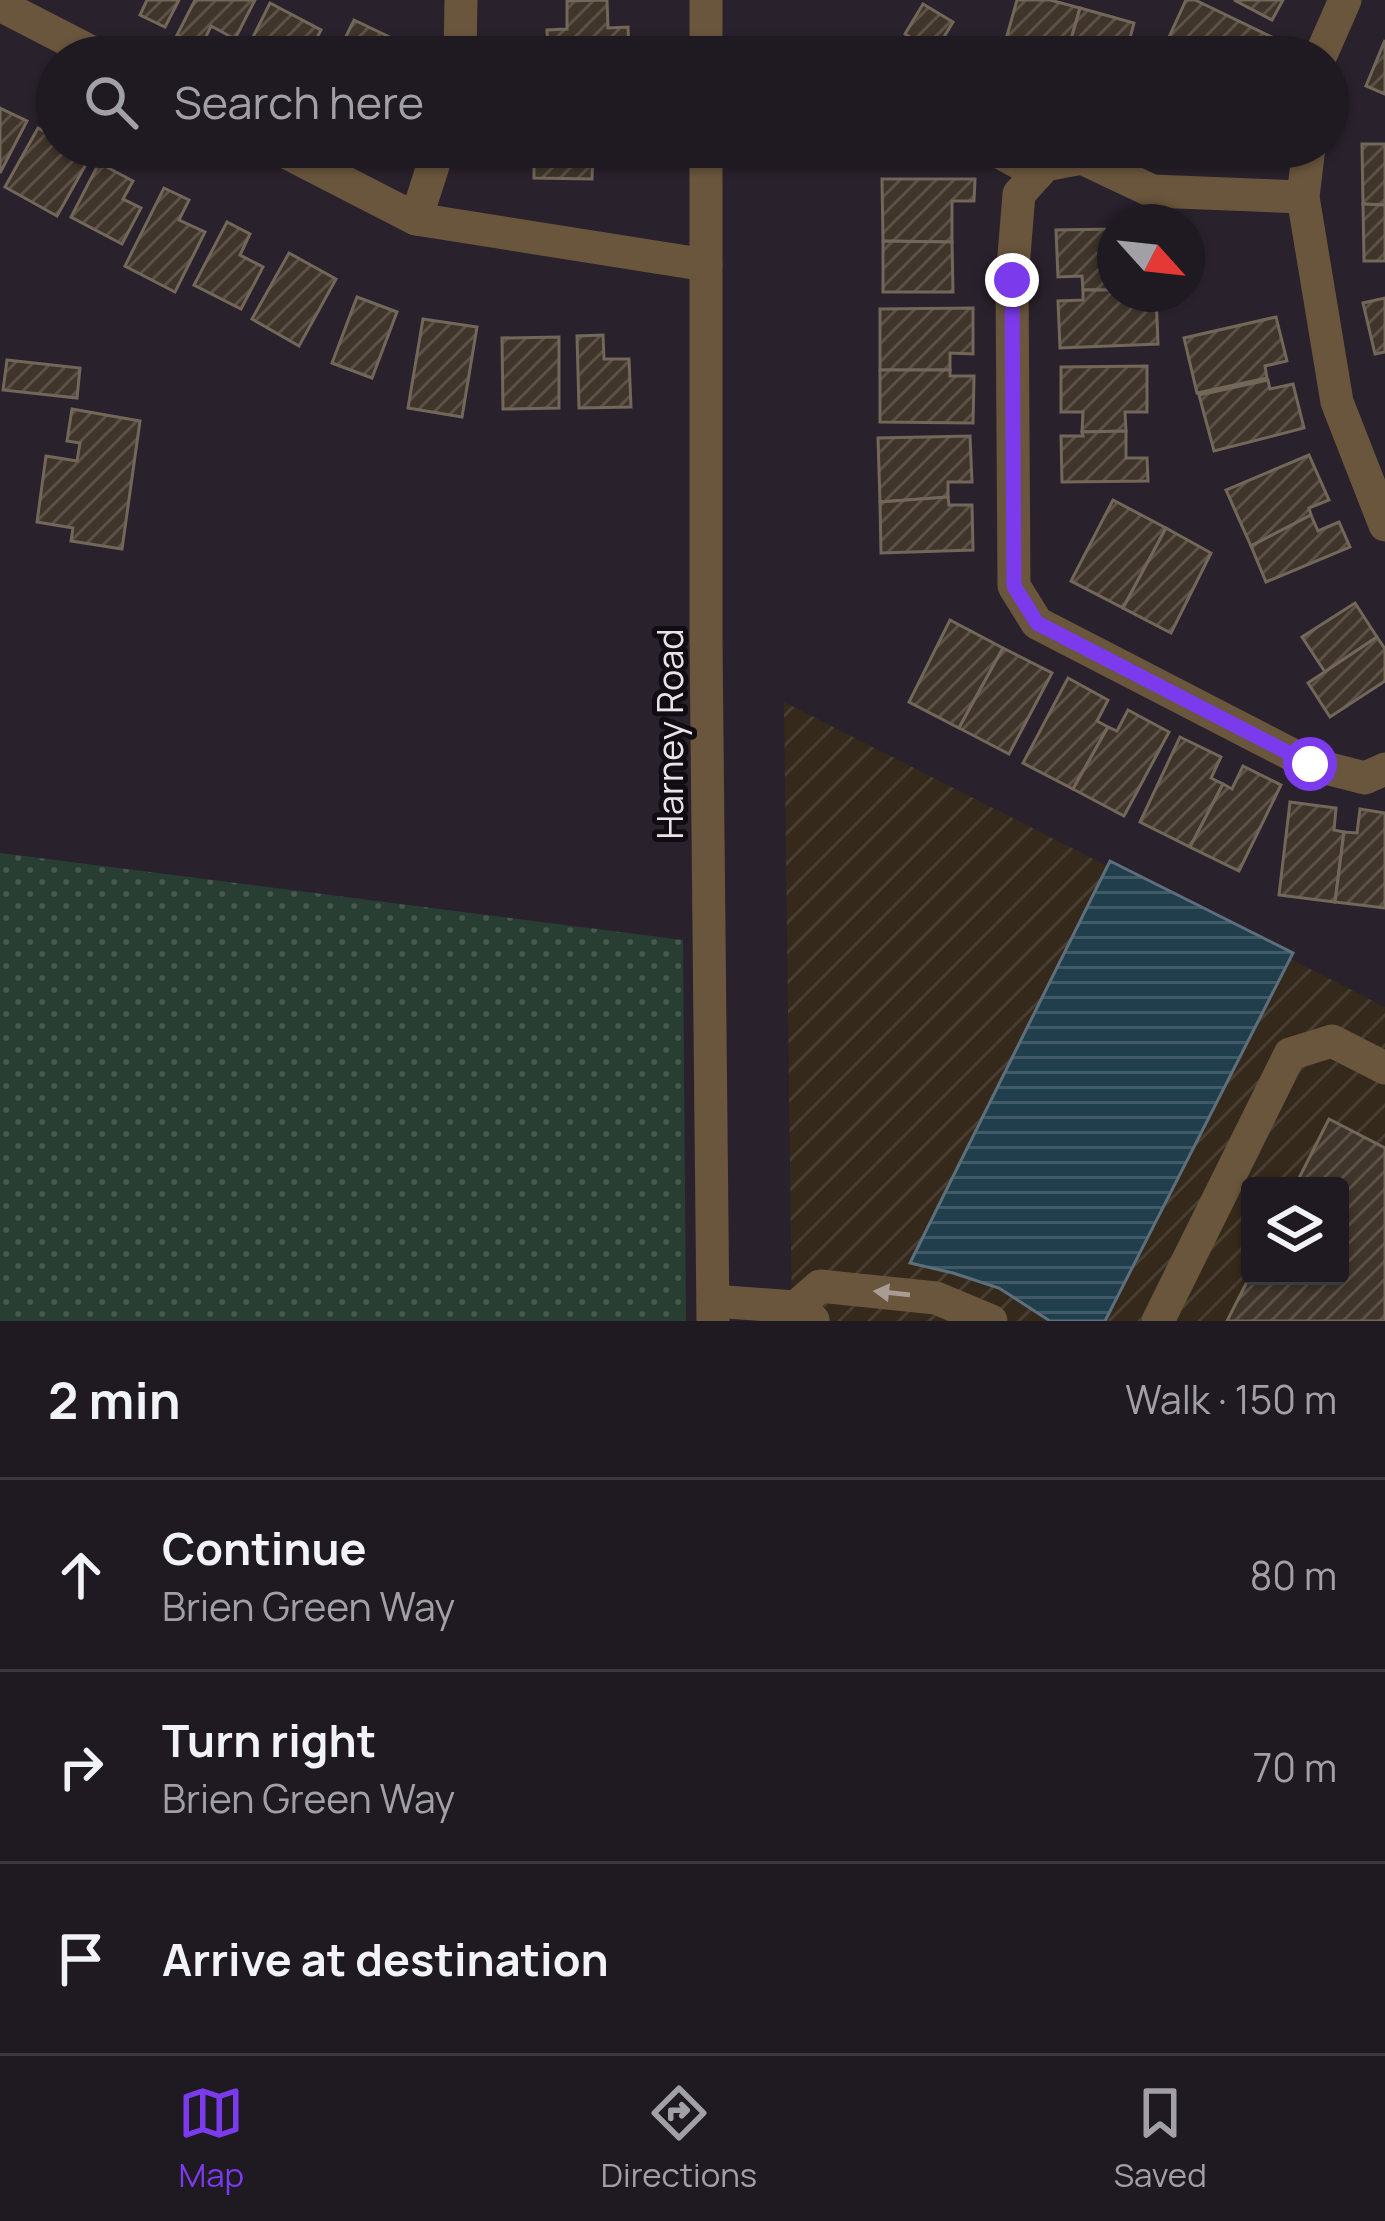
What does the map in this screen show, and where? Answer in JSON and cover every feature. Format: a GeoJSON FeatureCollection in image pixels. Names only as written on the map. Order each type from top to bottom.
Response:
{"type":"FeatureCollection","features":[{"type":"Feature","properties":{"kind":"street"},"geometry":{"type":"LineString","coordinates":[[460,36],[461,0]]}},
{"type":"Feature","properties":{"kind":"street"},"geometry":{"type":"LineString","coordinates":[[706,0],[706,36]]}},
{"type":"Feature","properties":{"kind":"street"},"geometry":{"type":"LineString","coordinates":[[1329,36],[1345,0]]}},
{"type":"Feature","properties":{"kind":"street"},"geometry":{"type":"LineString","coordinates":[[0,5],[60,36]]}},
{"type":"Feature","properties":{"kind":"street"},"geometry":{"type":"LineString","coordinates":[[317,168],[416,219],[706,265]]}},
{"type":"Feature","properties":{"kind":"street"},"geometry":{"type":"LineString","coordinates":[[416,219],[432,168]]}},
{"type":"Feature","properties":{"kind":"street","name":"Harney Road"},"geometry":{"type":"LineString","coordinates":[[706,168],[713,1311]]}},
{"type":"Feature","properties":{"kind":"street"},"geometry":{"type":"LineString","coordinates":[[1029,168],[1038,173]]}},
{"type":"Feature","properties":{"kind":"street"},"geometry":{"type":"LineString","coordinates":[[1042,168],[1019,194],[1012,280],[1014,586],[1037,623],[1310,764],[1365,778],[1385,769]]}},
{"type":"Feature","properties":{"kind":"street"},"geometry":{"type":"LineString","coordinates":[[1103,168],[1152,191],[1303,197]]}},
{"type":"Feature","properties":{"kind":"street"},"geometry":{"type":"LineString","coordinates":[[1306,168],[1303,197],[1337,402],[1385,525]]}},
{"type":"Feature","properties":{"kind":"street"},"geometry":{"type":"LineString","coordinates":[[1158,1321],[1290,1054],[1331,1041],[1385,1068]]}},
{"type":"Feature","properties":{"kind":"street"},"geometry":{"type":"LineString","coordinates":[[713,1311],[805,1314],[820,1286],[936,1298],[991,1321]]}},
{"type":"Feature","properties":{"kind":"shaded area"},"geometry":{"type":"Polygon","coordinates":[[[784,702],[1385,1007],[1385,1321],[792,1321],[784,702]]]}},
{"type":"Feature","properties":{"kind":"green space"},"geometry":{"type":"Polygon","coordinates":[[[0,853],[683,940],[686,1321],[0,1321],[0,853]]]}},
{"type":"Feature","properties":{"kind":"water"},"geometry":{"type":"Polygon","coordinates":[[[1110,861],[1293,953],[1105,1321],[1050,1321],[999,1288],[910,1263],[1110,861]]]}},
{"type":"Feature","properties":{"kind":"building"},"geometry":{"type":"Polygon","coordinates":[[[147,0],[179,0],[165,27],[140,15],[147,0]]]}},
{"type":"Feature","properties":{"kind":"building"},"geometry":{"type":"Polygon","coordinates":[[[195,0],[255,0],[237,36],[211,26],[206,36],[177,35],[195,0]]]}},
{"type":"Feature","properties":{"kind":"building"},"geometry":{"type":"Polygon","coordinates":[[[607,0],[608,28],[628,27],[628,36],[547,36],[547,30],[567,29],[567,1],[607,0]]]}},
{"type":"Feature","properties":{"kind":"building"},"geometry":{"type":"Polygon","coordinates":[[[1017,0],[1050,0],[1080,8],[1072,36],[1007,36],[1017,0]]]}},
{"type":"Feature","properties":{"kind":"building"},"geometry":{"type":"Polygon","coordinates":[[[1186,0],[1195,0],[1270,36],[1170,36],[1186,0]]]}},
{"type":"Feature","properties":{"kind":"building"},"geometry":{"type":"Polygon","coordinates":[[[1234,0],[1283,0],[1272,20],[1234,0]]]}},
{"type":"Feature","properties":{"kind":"building"},"geometry":{"type":"Polygon","coordinates":[[[270,3],[321,30],[318,36],[254,36],[270,3]]]}},
{"type":"Feature","properties":{"kind":"building"},"geometry":{"type":"Polygon","coordinates":[[[923,4],[953,22],[945,36],[905,34],[923,4]]]}},
{"type":"Feature","properties":{"kind":"building"},"geometry":{"type":"Polygon","coordinates":[[[1080,8],[1134,23],[1131,36],[1072,36],[1080,8]]]}},
{"type":"Feature","properties":{"kind":"building"},"geometry":{"type":"Polygon","coordinates":[[[354,20],[387,36],[346,36],[354,20]]]}},
{"type":"Feature","properties":{"kind":"building"},"geometry":{"type":"Polygon","coordinates":[[[1385,40],[1385,94],[1366,86],[1385,40]]]}},
{"type":"Feature","properties":{"kind":"building"},"geometry":{"type":"Polygon","coordinates":[[[0,108],[27,121],[0,173],[0,108]]]}},
{"type":"Feature","properties":{"kind":"building"},"geometry":{"type":"Polygon","coordinates":[[[36,132],[36,168],[84,168],[57,216],[5,187],[36,132]]]}},
{"type":"Feature","properties":{"kind":"building"},"geometry":{"type":"Polygon","coordinates":[[[1362,144],[1385,144],[1385,205],[1363,204],[1362,144]]]}},
{"type":"Feature","properties":{"kind":"building"},"geometry":{"type":"Polygon","coordinates":[[[96,168],[108,168],[133,181],[123,199],[141,208],[122,244],[71,217],[96,168]]]}},
{"type":"Feature","properties":{"kind":"building"},"geometry":{"type":"Polygon","coordinates":[[[534,168],[592,168],[592,179],[534,178],[534,168]]]}},
{"type":"Feature","properties":{"kind":"building"},"geometry":{"type":"Polygon","coordinates":[[[882,179],[975,179],[974,201],[952,201],[952,242],[883,241],[882,179]]]}},
{"type":"Feature","properties":{"kind":"building"},"geometry":{"type":"Polygon","coordinates":[[[164,188],[189,200],[179,220],[205,232],[175,292],[125,266],[164,188]]]}},
{"type":"Feature","properties":{"kind":"building"},"geometry":{"type":"Polygon","coordinates":[[[1363,204],[1385,205],[1385,261],[1364,261],[1363,204]]]}},
{"type":"Feature","properties":{"kind":"building"},"geometry":{"type":"Polygon","coordinates":[[[227,222],[250,234],[240,255],[263,267],[241,309],[194,285],[227,222]]]}},
{"type":"Feature","properties":{"kind":"building"},"geometry":{"type":"Polygon","coordinates":[[[1097,229],[1097,290],[1083,290],[1082,276],[1058,277],[1056,230],[1097,229]]]}},
{"type":"Feature","properties":{"kind":"building"},"geometry":{"type":"Polygon","coordinates":[[[883,241],[952,242],[953,292],[883,292],[883,241]]]}},
{"type":"Feature","properties":{"kind":"building"},"geometry":{"type":"Polygon","coordinates":[[[289,253],[336,279],[299,346],[252,319],[289,253]]]}},
{"type":"Feature","properties":{"kind":"building"},"geometry":{"type":"Polygon","coordinates":[[[1083,290],[1097,290],[1097,312],[1157,312],[1158,344],[1060,348],[1058,301],[1083,300],[1083,290]]]}},
{"type":"Feature","properties":{"kind":"building"},"geometry":{"type":"Polygon","coordinates":[[[357,297],[397,312],[372,378],[332,363],[357,297]]]}},
{"type":"Feature","properties":{"kind":"building"},"geometry":{"type":"Polygon","coordinates":[[[1385,298],[1385,352],[1375,354],[1363,303],[1385,298]]]}},
{"type":"Feature","properties":{"kind":"building"},"geometry":{"type":"Polygon","coordinates":[[[973,308],[973,354],[950,353],[950,370],[880,370],[880,309],[973,308]]]}},
{"type":"Feature","properties":{"kind":"building"},"geometry":{"type":"Polygon","coordinates":[[[1276,317],[1287,361],[1265,366],[1267,378],[1197,393],[1184,338],[1276,317]]]}},
{"type":"Feature","properties":{"kind":"building"},"geometry":{"type":"Polygon","coordinates":[[[423,319],[477,327],[462,417],[408,408],[423,319]]]}},
{"type":"Feature","properties":{"kind":"building"},"geometry":{"type":"Polygon","coordinates":[[[603,335],[604,359],[629,359],[631,407],[579,408],[577,336],[603,335]]]}},
{"type":"Feature","properties":{"kind":"building"},"geometry":{"type":"Polygon","coordinates":[[[559,337],[559,408],[503,409],[502,338],[559,337]]]}},
{"type":"Feature","properties":{"kind":"building"},"geometry":{"type":"Polygon","coordinates":[[[7,360],[80,368],[77,398],[3,390],[7,360]]]}},
{"type":"Feature","properties":{"kind":"building"},"geometry":{"type":"Polygon","coordinates":[[[1147,366],[1147,412],[1125,412],[1126,431],[1082,432],[1083,412],[1061,412],[1061,367],[1147,366]]]}},
{"type":"Feature","properties":{"kind":"building"},"geometry":{"type":"Polygon","coordinates":[[[880,370],[950,370],[950,376],[974,376],[973,423],[880,422],[880,370]]]}},
{"type":"Feature","properties":{"kind":"building"},"geometry":{"type":"Polygon","coordinates":[[[1268,380],[1270,389],[1293,384],[1304,428],[1214,451],[1199,395],[1268,380]]]}},
{"type":"Feature","properties":{"kind":"building"},"geometry":{"type":"Polygon","coordinates":[[[72,409],[140,421],[122,549],[71,541],[73,528],[37,522],[46,456],[77,461],[80,443],[67,441],[72,409]]]}},
{"type":"Feature","properties":{"kind":"building"},"geometry":{"type":"Polygon","coordinates":[[[1126,431],[1126,458],[1147,458],[1148,481],[1062,482],[1061,436],[1126,431]]]}},
{"type":"Feature","properties":{"kind":"building"},"geometry":{"type":"Polygon","coordinates":[[[970,436],[972,482],[948,482],[948,497],[880,502],[878,438],[970,436]]]}},
{"type":"Feature","properties":{"kind":"building"},"geometry":{"type":"Polygon","coordinates":[[[1309,455],[1329,500],[1309,508],[1311,515],[1251,546],[1226,490],[1309,455]]]}},
{"type":"Feature","properties":{"kind":"building"},"geometry":{"type":"Polygon","coordinates":[[[948,497],[949,505],[972,505],[973,550],[881,553],[880,502],[948,497]]]}},
{"type":"Feature","properties":{"kind":"building"},"geometry":{"type":"Polygon","coordinates":[[[1113,500],[1166,528],[1123,608],[1071,581],[1113,500]]]}},
{"type":"Feature","properties":{"kind":"building"},"geometry":{"type":"Polygon","coordinates":[[[1311,515],[1318,531],[1339,522],[1350,547],[1266,582],[1251,546],[1311,515]]]}},
{"type":"Feature","properties":{"kind":"building"},"geometry":{"type":"Polygon","coordinates":[[[1166,528],[1211,553],[1171,633],[1123,608],[1166,528]]]}},
{"type":"Feature","properties":{"kind":"building"},"geometry":{"type":"Polygon","coordinates":[[[1355,603],[1377,637],[1325,672],[1302,637],[1355,603]]]}},
{"type":"Feature","properties":{"kind":"building"},"geometry":{"type":"Polygon","coordinates":[[[950,620],[1003,648],[959,728],[909,702],[950,620]]]}},
{"type":"Feature","properties":{"kind":"building"},"geometry":{"type":"Polygon","coordinates":[[[1377,637],[1385,649],[1385,681],[1330,717],[1308,683],[1377,637]]]}},
{"type":"Feature","properties":{"kind":"building"},"geometry":{"type":"Polygon","coordinates":[[[1003,648],[1052,673],[1009,754],[959,728],[1003,648]]]}},
{"type":"Feature","properties":{"kind":"building"},"geometry":{"type":"Polygon","coordinates":[[[1068,678],[1108,700],[1097,721],[1108,727],[1073,789],[1023,763],[1068,678]]]}},
{"type":"Feature","properties":{"kind":"building"},"geometry":{"type":"Polygon","coordinates":[[[1128,710],[1169,732],[1124,816],[1073,789],[1108,727],[1117,731],[1128,710]]]}},
{"type":"Feature","properties":{"kind":"building"},"geometry":{"type":"Polygon","coordinates":[[[1180,737],[1221,757],[1211,778],[1223,784],[1190,847],[1140,822],[1180,737]]]}},
{"type":"Feature","properties":{"kind":"building"},"geometry":{"type":"Polygon","coordinates":[[[1243,766],[1281,785],[1239,871],[1190,847],[1223,784],[1232,789],[1243,766]]]}},
{"type":"Feature","properties":{"kind":"building"},"geometry":{"type":"Polygon","coordinates":[[[1290,802],[1336,808],[1334,830],[1344,832],[1335,902],[1279,895],[1290,802]]]}},
{"type":"Feature","properties":{"kind":"building"},"geometry":{"type":"Polygon","coordinates":[[[1360,809],[1385,813],[1385,908],[1335,902],[1344,832],[1357,833],[1360,809]]]}},
{"type":"Feature","properties":{"kind":"building"},"geometry":{"type":"Polygon","coordinates":[[[1329,1119],[1385,1148],[1385,1321],[1227,1321],[1245,1285],[1349,1285],[1349,1177],[1300,1177],[1329,1119]]]}},
{"type":"Feature","properties":{"kind":"route"},"geometry":{"type":"LineString","coordinates":[[1012,280],[1014,586],[1037,623],[1310,764]]}}]}
